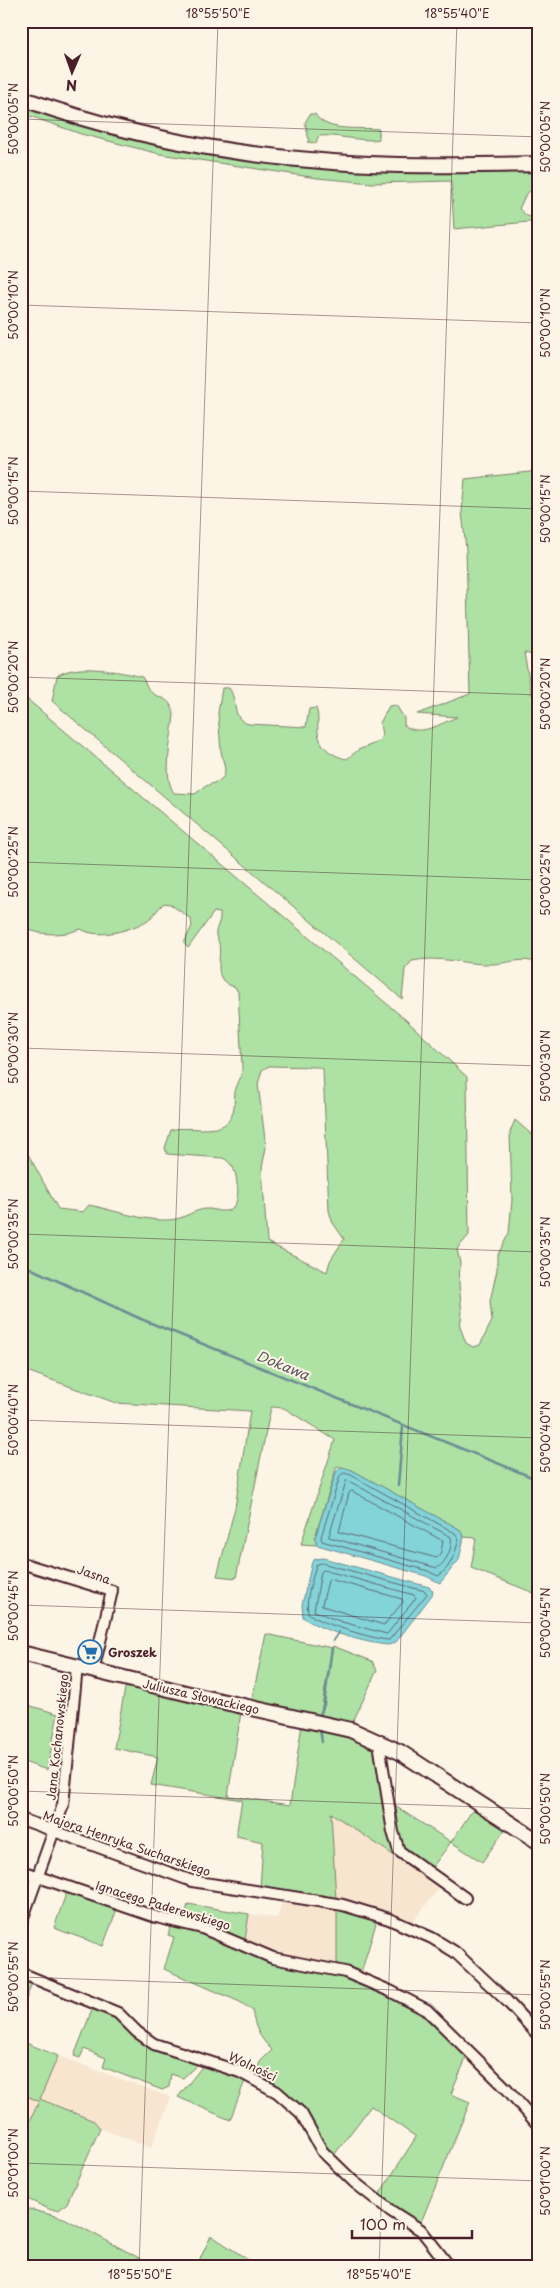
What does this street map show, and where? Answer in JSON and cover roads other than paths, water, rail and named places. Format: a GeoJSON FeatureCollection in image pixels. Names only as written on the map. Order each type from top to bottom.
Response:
{"type":"FeatureCollection","features":[{"type":"Feature","properties":{"kind":"street"},"geometry":{"type":"LineString","coordinates":[[21,98],[158,137],[267,156],[366,164],[539,164]]}},
{"type":"Feature","properties":{"kind":"street","name":"Jasna"},"geometry":{"type":"LineString","coordinates":[[21,1563],[112,1591],[93,1671]]}},
{"type":"Feature","properties":{"kind":"street","name":"Juliusza Słowackiego"},"geometry":{"type":"LineString","coordinates":[[21,1653],[351,1730],[400,1752],[539,1842]]}},
{"type":"Feature","properties":{"kind":"street","name":"Jana Kochanowskiego"},"geometry":{"type":"LineString","coordinates":[[21,1923],[54,1832],[62,1804],[77,1667]]}},
{"type":"Feature","properties":{"kind":"street"},"geometry":{"type":"LineString","coordinates":[[379,1742],[399,1851],[464,1895]]}},
{"type":"Feature","properties":{"kind":"street","name":"Majora Henryka Sucharskiego"},"geometry":{"type":"LineString","coordinates":[[21,1819],[192,1881],[343,1905],[389,1919],[432,1938],[455,1952],[507,2001],[539,2036]]}},
{"type":"Feature","properties":{"kind":"street","name":"Ignacego Paderewskiego"},"geometry":{"type":"LineString","coordinates":[[21,1871],[156,1917],[202,1928],[273,1958],[345,1972],[390,1991],[426,2010],[508,2089],[539,2126]]}},
{"type":"Feature","properties":{"kind":"street","name":"Wolności"},"geometry":{"type":"LineString","coordinates":[[21,1973],[118,2013],[137,2032],[154,2044],[240,2072],[277,2092],[301,2113],[322,2152],[354,2182],[421,2230],[450,2267]]}},
{"type":"Feature","properties":{"kind":"water"},"geometry":{"type":"Polygon","coordinates":[[[342,1467],[352,1470],[459,1529],[464,1537],[459,1560],[440,1583],[426,1576],[317,1545],[315,1538],[336,1472],[342,1467]]]}},
{"type":"Feature","properties":{"kind":"water"},"geometry":{"type":"Polygon","coordinates":[[[323,1558],[429,1587],[433,1591],[432,1595],[396,1642],[389,1645],[357,1639],[320,1627],[303,1617],[302,1605],[312,1562],[315,1559],[323,1558]]]}},
{"type":"Feature","properties":{"kind":"waterway","name":"Dokawa"},"geometry":{"type":"LineString","coordinates":[[21,1264],[141,1319],[539,1480]]}},
{"type":"Feature","properties":{"kind":"waterway"},"geometry":{"type":"LineString","coordinates":[[398,1485],[403,1427]]}},
{"type":"Feature","properties":{"kind":"waterway"},"geometry":{"type":"LineString","coordinates":[[333,1641],[339,1632]]}},
{"type":"Feature","properties":{"kind":"waterway"},"geometry":{"type":"LineString","coordinates":[[320,1715],[324,1704],[332,1648]]}},
{"type":"Feature","properties":{"kind":"waterway"},"geometry":{"type":"LineString","coordinates":[[320,1729],[322,1742]]}},
{"type":"Feature","properties":{"kind":"place","name":"Groszek"},"geometry":{"type":"Point","coordinates":[90,1652]}}]}
